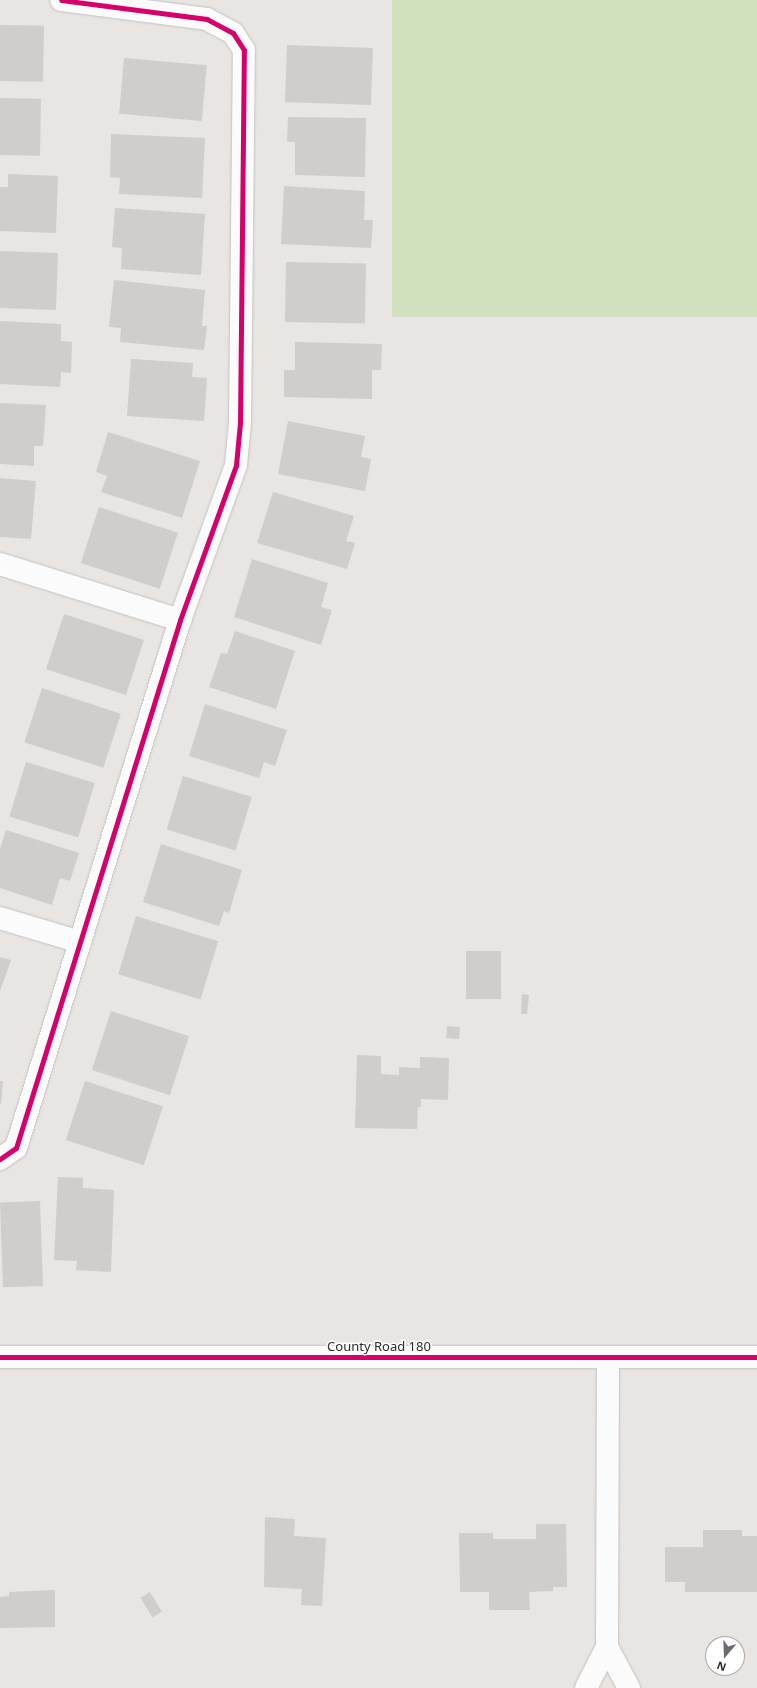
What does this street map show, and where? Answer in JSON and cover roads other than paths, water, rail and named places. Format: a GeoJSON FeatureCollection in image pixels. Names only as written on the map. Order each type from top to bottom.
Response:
{"type":"FeatureCollection","features":[{"type":"Feature","properties":{"kind":"street"},"geometry":{"type":"LineString","coordinates":[[0,1159],[16,1148],[180,620],[236,465],[239,437],[244,50],[233,33],[207,19],[62,0]]}},
{"type":"Feature","properties":{"kind":"street"},"geometry":{"type":"LineString","coordinates":[[0,564],[180,620]]}},
{"type":"Feature","properties":{"kind":"street"},"geometry":{"type":"LineString","coordinates":[[0,918],[80,942]]}},
{"type":"Feature","properties":{"kind":"street","name":"County Road 180"},"geometry":{"type":"LineString","coordinates":[[0,1357],[757,1357]]}},
{"type":"Feature","properties":{"kind":"street"},"geometry":{"type":"LineString","coordinates":[[586,1688],[607,1647],[608,1357]]}},
{"type":"Feature","properties":{"kind":"street"},"geometry":{"type":"LineString","coordinates":[[607,1647],[629,1688]]}}]}
